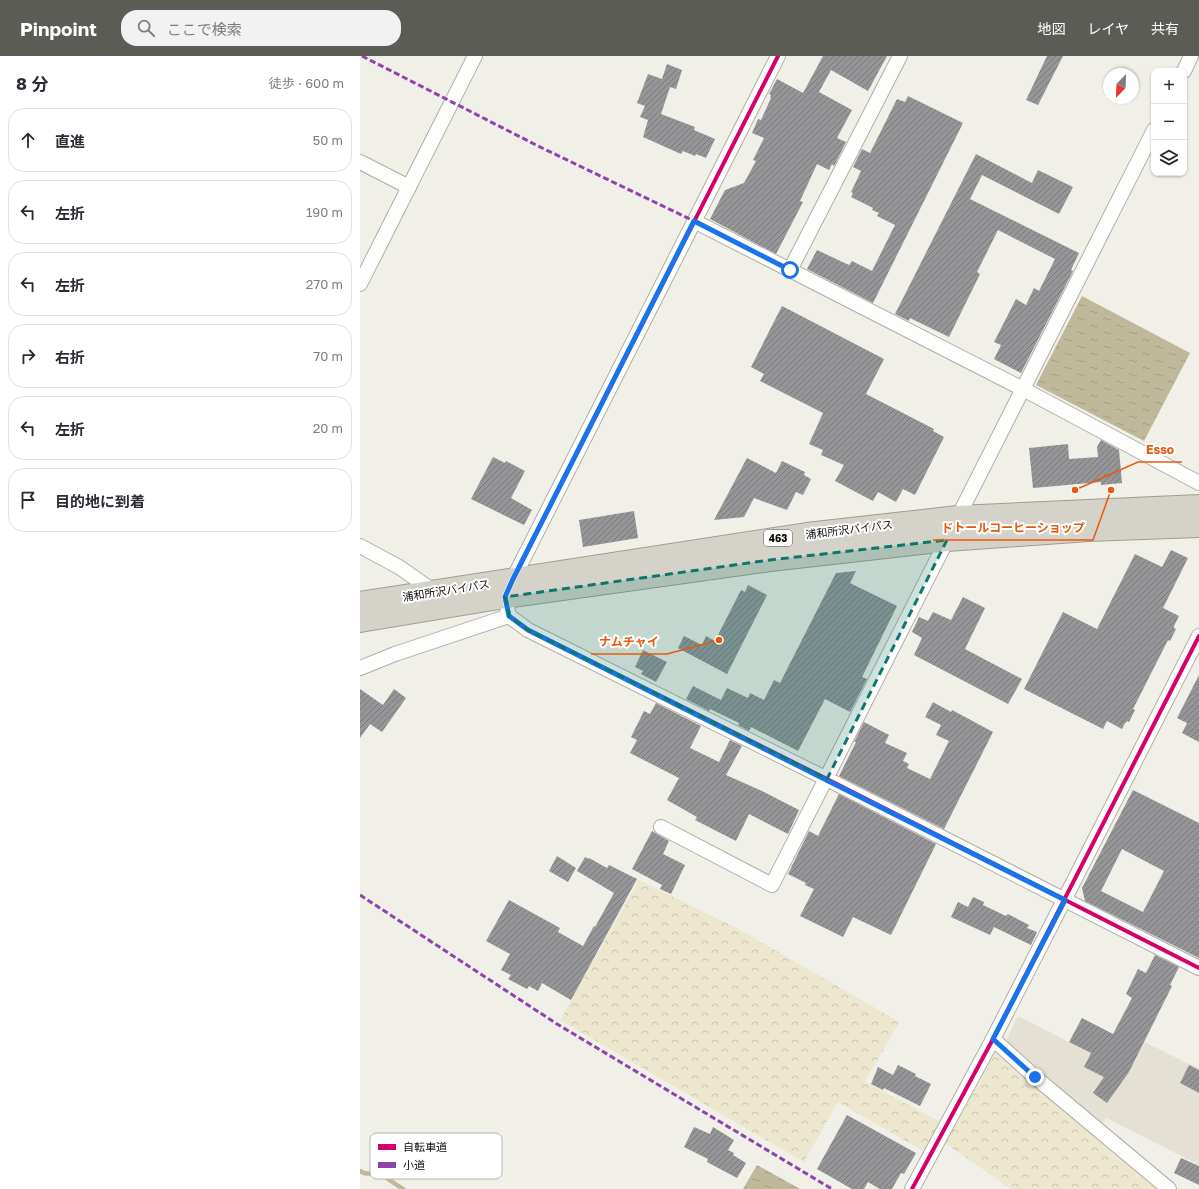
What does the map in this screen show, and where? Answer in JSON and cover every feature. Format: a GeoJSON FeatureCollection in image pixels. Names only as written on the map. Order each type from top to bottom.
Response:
{"type":"FeatureCollection","features":[{"type":"Feature","properties":{"kind":"highway","name":"浦和所沢バイパス"},"geometry":{"type":"LineString","coordinates":[[360,603],[435,592],[509,597],[807,534],[958,517],[1199,506]]}},
{"type":"Feature","properties":{"kind":"highway","name":"浦和所沢バイパス"},"geometry":{"type":"LineString","coordinates":[[360,621],[509,597],[770,560],[948,540],[1088,530],[1199,526]]}},
{"type":"Feature","properties":{"kind":"street"},"geometry":{"type":"LineString","coordinates":[[360,284],[475,56]]}},
{"type":"Feature","properties":{"kind":"street"},"geometry":{"type":"LineString","coordinates":[[360,668],[395,654],[509,597],[694,221],[778,56]]}},
{"type":"Feature","properties":{"kind":"street"},"geometry":{"type":"LineString","coordinates":[[790,270],[900,56]]}},
{"type":"Feature","properties":{"kind":"street"},"geometry":{"type":"LineString","coordinates":[[1186,68],[1192,56]]}},
{"type":"Feature","properties":{"kind":"street"},"geometry":{"type":"LineString","coordinates":[[958,517],[1151,136]]}},
{"type":"Feature","properties":{"kind":"street"},"geometry":{"type":"LineString","coordinates":[[360,162],[409,187]]}},
{"type":"Feature","properties":{"kind":"street"},"geometry":{"type":"LineString","coordinates":[[694,221],[1023,389],[1199,483]]}},
{"type":"Feature","properties":{"kind":"street"},"geometry":{"type":"LineString","coordinates":[[660,827],[772,885],[948,540]]}},
{"type":"Feature","properties":{"kind":"street"},"geometry":{"type":"LineString","coordinates":[[360,546],[400,567],[435,592]]}},
{"type":"Feature","properties":{"kind":"street"},"geometry":{"type":"LineString","coordinates":[[509,597],[528,630],[1199,968]]}},
{"type":"Feature","properties":{"kind":"street"},"geometry":{"type":"LineString","coordinates":[[912,1189],[993,1039],[1199,636]]}},
{"type":"Feature","properties":{"kind":"street"},"geometry":{"type":"LineString","coordinates":[[993,1039],[1035,1077],[1168,1189]]}},
{"type":"Feature","properties":{"kind":"highlighted area"},"geometry":{"type":"Polygon","coordinates":[[[947,540],[827,779],[528,630],[509,616],[505,597],[770,560],[947,540]]]}},
{"type":"Feature","properties":{"kind":"shaded area"},"geometry":{"type":"Polygon","coordinates":[[[1018,1016],[1129,1073],[1145,1042],[1199,1069],[1199,1165],[1106,1118],[1102,1125],[1006,1041],[1018,1016]]]}},
{"type":"Feature","properties":{"kind":"green space"},"geometry":{"type":"Polygon","coordinates":[[[639,880],[742,931],[899,1022],[865,1082],[954,1129],[996,1052],[1003,1051],[1159,1189],[1011,1189],[945,1143],[923,1151],[838,1102],[804,1162],[560,1020],[639,880]]]}},
{"type":"Feature","properties":{"kind":"water"},"geometry":{"type":"Polygon","coordinates":[[[1082,296],[1190,353],[1144,441],[1036,385],[1082,296]]]}},
{"type":"Feature","properties":{"kind":"water"},"geometry":{"type":"Polygon","coordinates":[[[757,1165],[800,1189],[743,1189],[757,1165]]]}},
{"type":"Feature","properties":{"kind":"building"},"geometry":{"type":"Polygon","coordinates":[[[823,56],[887,56],[868,91],[831,70],[819,92],[852,110],[837,138],[846,142],[834,166],[832,164],[829,170],[817,164],[800,201],[803,202],[776,254],[710,219],[725,190],[744,183],[756,161],[753,160],[764,138],[752,133],[758,119],[761,120],[771,98],[771,95],[769,94],[777,79],[803,93],[823,56]]]}},
{"type":"Feature","properties":{"kind":"building"},"geometry":{"type":"Polygon","coordinates":[[[1047,56],[1063,56],[1038,105],[1026,100],[1047,56]]]}},
{"type":"Feature","properties":{"kind":"building"},"geometry":{"type":"Polygon","coordinates":[[[667,64],[682,70],[676,89],[670,87],[661,114],[695,127],[694,130],[715,139],[706,158],[696,154],[695,156],[683,151],[681,154],[643,137],[648,120],[640,117],[645,106],[637,103],[648,74],[662,79],[667,64]]]}},
{"type":"Feature","properties":{"kind":"building"},"geometry":{"type":"Polygon","coordinates":[[[908,96],[963,123],[873,303],[807,269],[817,250],[849,265],[852,261],[872,271],[895,225],[877,216],[879,213],[872,210],[873,208],[851,197],[853,193],[851,192],[861,171],[853,167],[862,149],[870,153],[897,99],[905,102],[908,96]]]}},
{"type":"Feature","properties":{"kind":"building"},"geometry":{"type":"Polygon","coordinates":[[[976,154],[1032,183],[1038,170],[1073,187],[1059,214],[982,175],[970,199],[1079,253],[1071,270],[1073,271],[1021,373],[994,359],[1001,345],[994,342],[1016,299],[1026,305],[1034,288],[1039,291],[1055,259],[998,230],[977,272],[980,274],[949,337],[910,318],[909,321],[895,314],[976,154]]]}},
{"type":"Feature","properties":{"kind":"building"},"geometry":{"type":"Polygon","coordinates":[[[782,306],[884,359],[866,394],[934,429],[933,431],[944,437],[915,495],[903,489],[896,502],[878,492],[873,501],[835,481],[844,465],[821,455],[823,450],[809,444],[823,413],[760,381],[764,374],[751,367],[782,306]]]}},
{"type":"Feature","properties":{"kind":"building"},"geometry":{"type":"Polygon","coordinates":[[[1101,440],[1119,450],[1122,483],[1101,485],[1101,482],[1033,488],[1029,448],[1068,444],[1069,459],[1098,457],[1097,447],[1101,440]]]}},
{"type":"Feature","properties":{"kind":"building"},"geometry":{"type":"Polygon","coordinates":[[[493,457],[505,463],[506,461],[525,471],[511,498],[532,510],[524,525],[471,499],[493,457]]]}},
{"type":"Feature","properties":{"kind":"building"},"geometry":{"type":"Polygon","coordinates":[[[747,458],[776,473],[782,461],[805,472],[804,475],[811,479],[803,495],[796,492],[787,510],[754,498],[744,517],[714,520],[747,458]]]}},
{"type":"Feature","properties":{"kind":"building"},"geometry":{"type":"Polygon","coordinates":[[[634,511],[638,538],[583,547],[579,520],[634,511]]]}},
{"type":"Feature","properties":{"kind":"building"},"geometry":{"type":"Polygon","coordinates":[[[1171,550],[1188,558],[1163,608],[1179,616],[1174,626],[1176,629],[1170,641],[1168,640],[1133,709],[1135,710],[1129,722],[1127,721],[1125,723],[1122,729],[1107,721],[1103,729],[1024,689],[1063,612],[1097,629],[1135,554],[1162,567],[1171,550]]]}},
{"type":"Feature","properties":{"kind":"building"},"geometry":{"type":"Polygon","coordinates":[[[856,571],[850,583],[897,606],[862,677],[867,679],[850,712],[825,699],[798,751],[751,727],[749,731],[738,725],[739,723],[710,709],[709,711],[686,699],[693,686],[721,700],[727,688],[748,698],[750,693],[764,700],[774,680],[780,683],[836,573],[856,571]]]}},
{"type":"Feature","properties":{"kind":"building"},"geometry":{"type":"Polygon","coordinates":[[[748,585],[767,595],[727,674],[678,648],[684,636],[702,645],[706,636],[715,641],[741,590],[745,592],[748,585]]]}},
{"type":"Feature","properties":{"kind":"building"},"geometry":{"type":"Polygon","coordinates":[[[963,597],[985,608],[965,649],[1022,679],[1008,704],[914,655],[922,638],[912,632],[919,617],[928,621],[933,612],[951,620],[963,597]]]}},
{"type":"Feature","properties":{"kind":"building"},"geometry":{"type":"Polygon","coordinates":[[[643,650],[667,662],[656,682],[641,674],[643,671],[635,667],[643,650]]]}},
{"type":"Feature","properties":{"kind":"building"},"geometry":{"type":"Polygon","coordinates":[[[1199,675],[1199,742],[1182,733],[1187,723],[1177,718],[1199,675]]]}},
{"type":"Feature","properties":{"kind":"building"},"geometry":{"type":"Polygon","coordinates":[[[360,689],[383,705],[394,689],[406,698],[382,732],[370,724],[360,738],[360,689]]]}},
{"type":"Feature","properties":{"kind":"building"},"geometry":{"type":"Polygon","coordinates":[[[933,702],[951,712],[952,710],[993,732],[944,829],[839,776],[864,722],[889,735],[885,743],[907,753],[903,761],[909,764],[907,768],[930,779],[949,741],[936,735],[941,725],[925,717],[933,702]]]}},
{"type":"Feature","properties":{"kind":"building"},"geometry":{"type":"Polygon","coordinates":[[[656,703],[701,726],[690,748],[719,762],[730,740],[742,746],[726,775],[799,810],[788,834],[749,814],[736,841],[695,820],[697,817],[667,800],[679,778],[630,753],[637,740],[631,737],[644,711],[650,714],[656,703]]]}},
{"type":"Feature","properties":{"kind":"building"},"geometry":{"type":"Polygon","coordinates":[[[1133,790],[1199,823],[1199,958],[1085,901],[1082,888],[1133,790]],[[1122,849],[1101,891],[1143,912],[1164,871],[1122,849]]]}},
{"type":"Feature","properties":{"kind":"building"},"geometry":{"type":"Polygon","coordinates":[[[839,794],[936,844],[891,935],[853,917],[843,937],[800,916],[814,889],[788,874],[809,831],[818,836],[839,794]]]}},
{"type":"Feature","properties":{"kind":"building"},"geometry":{"type":"Polygon","coordinates":[[[652,831],[669,841],[663,854],[685,865],[671,894],[660,889],[662,885],[632,869],[652,831]]]}},
{"type":"Feature","properties":{"kind":"building"},"geometry":{"type":"Polygon","coordinates":[[[557,856],[576,868],[568,882],[549,871],[557,856]]]}},
{"type":"Feature","properties":{"kind":"building"},"geometry":{"type":"Polygon","coordinates":[[[585,857],[607,868],[609,865],[637,879],[571,1000],[542,983],[538,991],[529,986],[527,989],[508,979],[511,975],[501,970],[510,954],[486,941],[509,900],[560,928],[558,932],[583,946],[594,926],[595,927],[614,893],[577,871],[585,857]]]}},
{"type":"Feature","properties":{"kind":"building"},"geometry":{"type":"Polygon","coordinates":[[[973,897],[984,902],[983,905],[1006,916],[1008,914],[1029,925],[1027,928],[1037,932],[1031,945],[994,927],[990,935],[951,917],[958,902],[968,907],[973,897]]]}},
{"type":"Feature","properties":{"kind":"building"},"geometry":{"type":"Polygon","coordinates":[[[1155,955],[1179,967],[1170,985],[1172,986],[1129,1072],[1107,1103],[1093,1093],[1104,1077],[1084,1067],[1091,1053],[1069,1042],[1082,1018],[1113,1034],[1132,998],[1126,994],[1138,969],[1146,973],[1155,955]]]}},
{"type":"Feature","properties":{"kind":"building"},"geometry":{"type":"Polygon","coordinates":[[[898,1065],[931,1084],[920,1106],[884,1088],[883,1090],[871,1084],[878,1067],[893,1075],[898,1065]]]}},
{"type":"Feature","properties":{"kind":"building"},"geometry":{"type":"Polygon","coordinates":[[[1189,1065],[1199,1070],[1199,1093],[1180,1083],[1189,1065]]]}},
{"type":"Feature","properties":{"kind":"building"},"geometry":{"type":"Polygon","coordinates":[[[847,1115],[916,1153],[904,1174],[901,1173],[892,1189],[880,1189],[868,1182],[864,1189],[852,1189],[817,1169],[847,1115]]]}},
{"type":"Feature","properties":{"kind":"building"},"geometry":{"type":"Polygon","coordinates":[[[694,1127],[710,1134],[713,1127],[734,1140],[728,1150],[746,1163],[737,1178],[707,1162],[708,1159],[684,1147],[694,1127]]]}},
{"type":"Feature","properties":{"kind":"building"},"geometry":{"type":"Polygon","coordinates":[[[1181,1158],[1199,1166],[1199,1185],[1174,1173],[1181,1158]]]}},
{"type":"Feature","properties":{"kind":"waterway"},"geometry":{"type":"LineString","coordinates":[[360,1171],[370,1174]]}},
{"type":"Feature","properties":{"kind":"waterway"},"geometry":{"type":"LineString","coordinates":[[388,1179],[403,1189]]}},
{"type":"Feature","properties":{"kind":"marked path"},"geometry":{"type":"LineString","coordinates":[[362,56],[538,146],[694,221]]}},
{"type":"Feature","properties":{"kind":"marked path"},"geometry":{"type":"LineString","coordinates":[[360,895],[557,1024],[832,1189]]}},
{"type":"Feature","properties":{"kind":"cycle path"},"geometry":{"type":"LineString","coordinates":[[778,56],[513,579],[505,597],[509,616],[528,630],[827,779],[1199,968]]}},
{"type":"Feature","properties":{"kind":"cycle path"},"geometry":{"type":"LineString","coordinates":[[912,1189],[993,1039],[1199,636]]}},
{"type":"Feature","properties":{"kind":"place","name":"Esso"},"geometry":{"type":"Point","coordinates":[1075,490]}},
{"type":"Feature","properties":{"kind":"place","name":"ドトールコーヒーショップ"},"geometry":{"type":"Point","coordinates":[1111,490]}},
{"type":"Feature","properties":{"kind":"place","name":"ナムチャイ"},"geometry":{"type":"Point","coordinates":[719,640]}},
{"type":"Feature","properties":{"kind":"route"},"geometry":{"type":"LineString","coordinates":[[790,270],[694,221],[513,579],[505,597],[509,616],[528,630],[1065,900],[993,1039],[1035,1077]]}}]}
